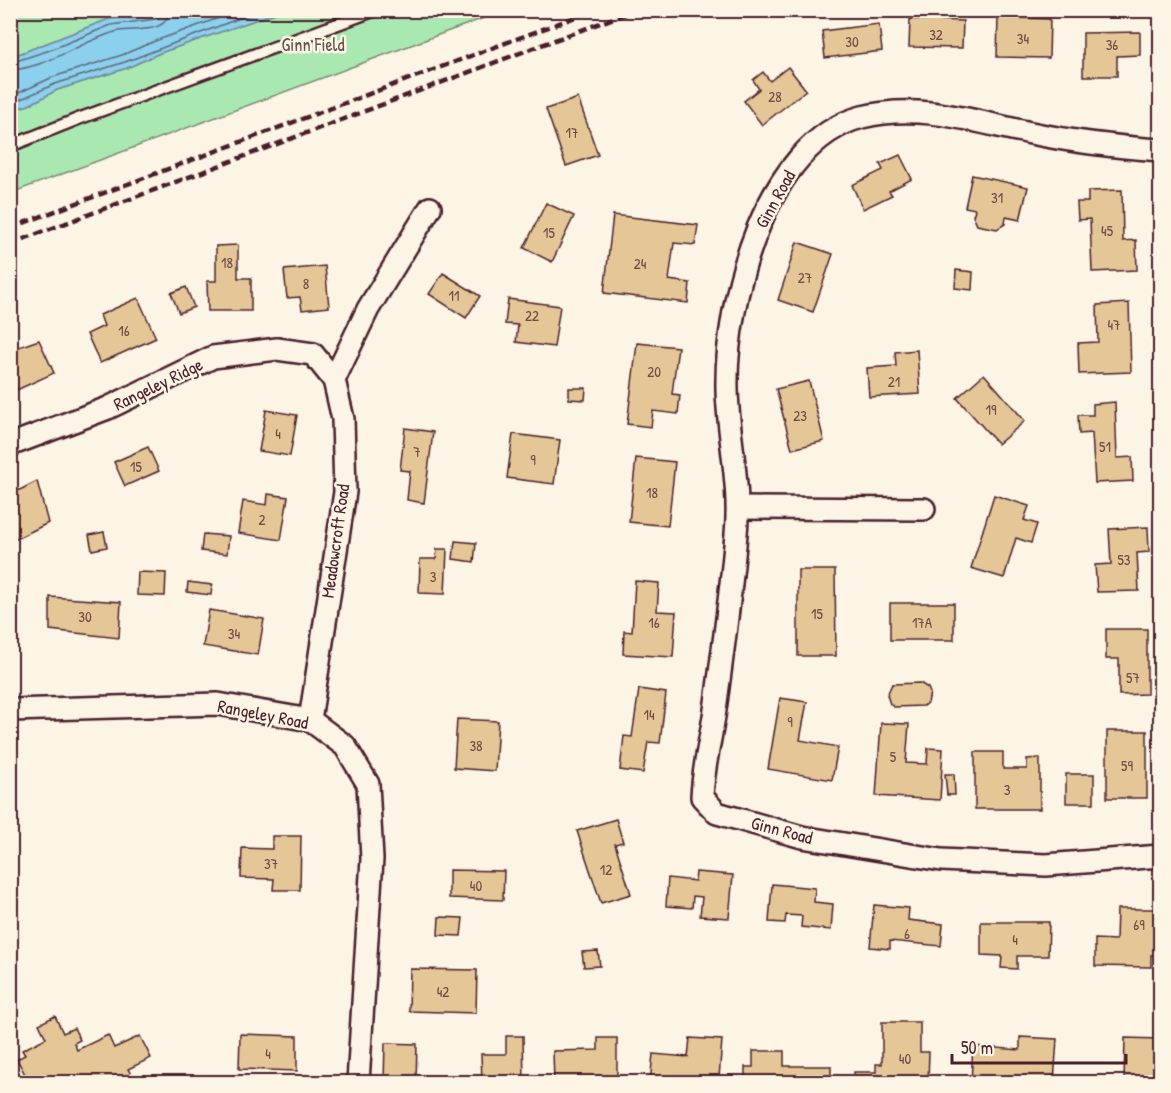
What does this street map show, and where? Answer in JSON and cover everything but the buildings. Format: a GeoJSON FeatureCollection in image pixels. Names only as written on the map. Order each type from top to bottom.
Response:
{"type":"FeatureCollection","features":[{"type":"Feature","properties":{"kind":"street","name":"Ginn Road"},"geometry":{"type":"LineString","coordinates":[[1161,150],[1053,138],[957,116],[921,111],[893,112],[860,117],[830,132],[792,166],[759,225],[744,266],[734,309],[727,387],[739,508],[730,608],[702,786],[702,797],[717,813],[802,837],[941,860],[1046,865],[1161,856]]}},
{"type":"Feature","properties":{"kind":"street"},"geometry":{"type":"LineString","coordinates":[[334,380],[368,309],[430,208]]}},
{"type":"Feature","properties":{"kind":"street","name":"Rangeley Ridge"},"geometry":{"type":"LineString","coordinates":[[10,445],[108,408],[213,357],[277,349],[313,354],[334,380]]}},
{"type":"Feature","properties":{"kind":"street","name":"Meadowcroft Road"},"geometry":{"type":"LineString","coordinates":[[310,720],[345,492],[343,419],[334,380]]}},
{"type":"Feature","properties":{"kind":"street"},"geometry":{"type":"LineString","coordinates":[[739,508],[924,509]]}},
{"type":"Feature","properties":{"kind":"street","name":"Rangeley Road"},"geometry":{"type":"LineString","coordinates":[[10,710],[218,704],[310,720],[345,746],[368,784],[372,859],[358,1083]]}},
{"type":"Feature","properties":{"kind":"lane"},"geometry":{"type":"LineString","coordinates":[[10,146],[376,10]]}},
{"type":"Feature","properties":{"kind":"green space"},"geometry":{"type":"Polygon","coordinates":[[[11,11],[167,11],[109,19],[11,57],[11,11]]]}},
{"type":"Feature","properties":{"kind":"green space","name":"Ginn Field"},"geometry":{"type":"Polygon","coordinates":[[[281,11],[503,11],[11,193],[11,110],[29,105],[57,90],[127,68],[160,53],[281,11]]]}},
{"type":"Feature","properties":{"kind":"water"},"geometry":{"type":"Polygon","coordinates":[[[167,10],[281,11],[160,53],[127,68],[57,90],[29,105],[11,110],[11,57],[109,19],[167,10]]]}},
{"type":"Feature","properties":{"kind":"railway"},"geometry":{"type":"LineString","coordinates":[[10,228],[594,10]]}},
{"type":"Feature","properties":{"kind":"railway"},"geometry":{"type":"LineString","coordinates":[[10,244],[635,10]]}}]}
